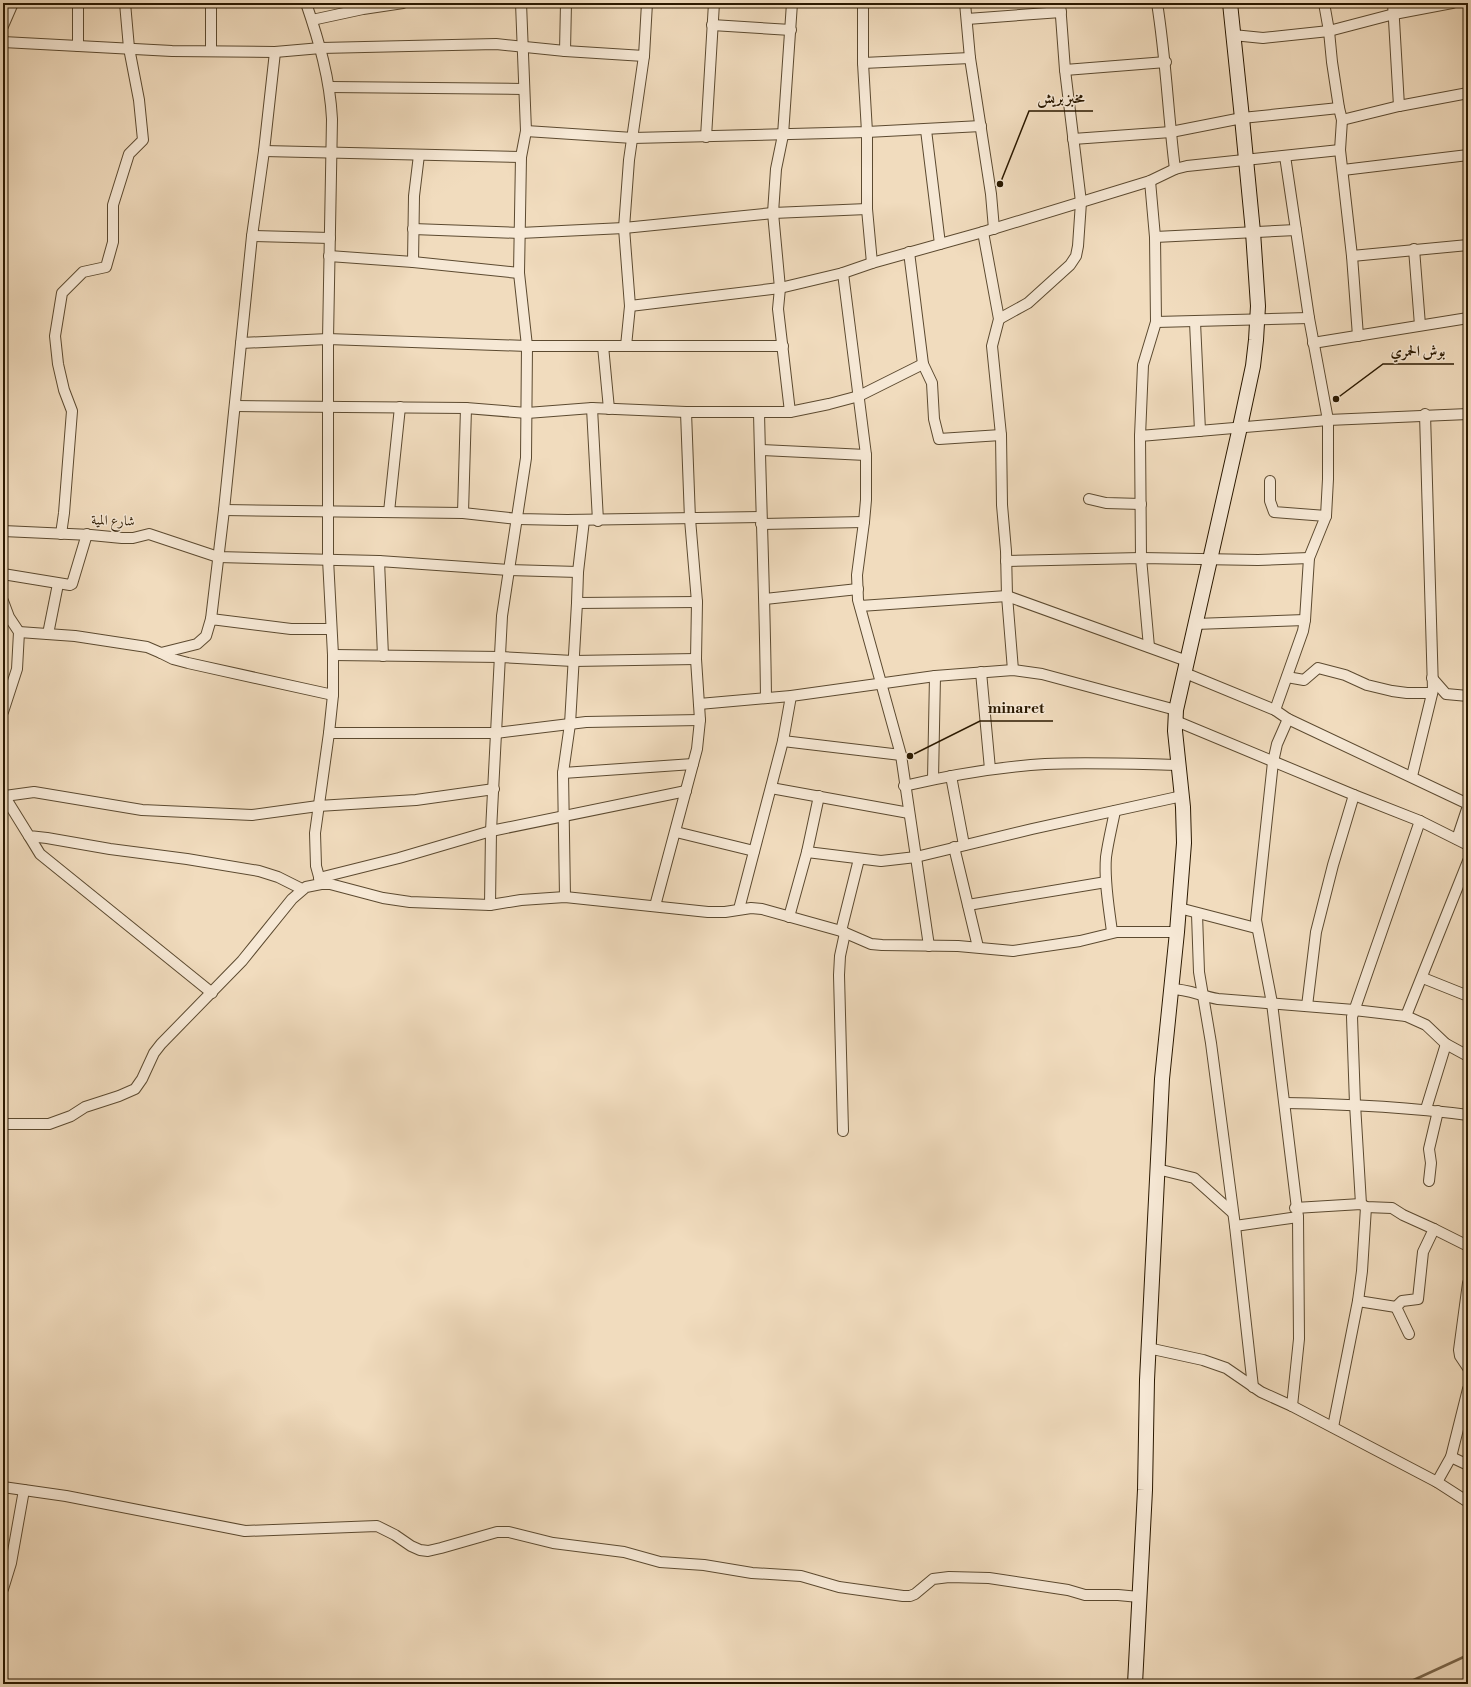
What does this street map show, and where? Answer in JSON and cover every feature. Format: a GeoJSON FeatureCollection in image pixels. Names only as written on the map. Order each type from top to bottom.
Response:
{"type":"FeatureCollection","features":[{"type":"Feature","properties":{"kind":"street"},"geometry":{"type":"LineString","coordinates":[[3,26],[13,3]]}},
{"type":"Feature","properties":{"kind":"street"},"geometry":{"type":"LineString","coordinates":[[78,3],[78,46]]}},
{"type":"Feature","properties":{"kind":"street"},"geometry":{"type":"LineString","coordinates":[[61,534],[72,411],[64,390],[58,364],[55,336],[62,293],[83,272],[106,267],[113,242],[113,205],[129,154],[143,140],[139,100],[129,48],[125,3]]}},
{"type":"Feature","properties":{"kind":"street"},"geometry":{"type":"LineString","coordinates":[[211,3],[211,51]]}},
{"type":"Feature","properties":{"kind":"street"},"geometry":{"type":"LineString","coordinates":[[306,3],[321,48],[330,87],[332,119],[328,339],[328,559],[330,629],[333,655],[333,695],[318,806],[315,853],[316,866],[320,881]]}},
{"type":"Feature","properties":{"kind":"street"},"geometry":{"type":"LineString","coordinates":[[312,20],[364,9],[403,3]]}},
{"type":"Feature","properties":{"kind":"street"},"geometry":{"type":"LineString","coordinates":[[490,905],[502,616],[518,519],[526,458],[527,346],[519,273],[520,157],[526,131],[523,89],[521,3]]}},
{"type":"Feature","properties":{"kind":"street"},"geometry":{"type":"LineString","coordinates":[[565,51],[566,3]]}},
{"type":"Feature","properties":{"kind":"street"},"geometry":{"type":"LineString","coordinates":[[626,346],[630,306],[624,228],[630,160],[644,56],[647,3]]}},
{"type":"Feature","properties":{"kind":"street"},"geometry":{"type":"LineString","coordinates":[[706,137],[714,3]]}},
{"type":"Feature","properties":{"kind":"street"},"geometry":{"type":"LineString","coordinates":[[790,412],[778,309],[780,288],[773,213],[776,169],[782,135],[792,3]]}},
{"type":"Feature","properties":{"kind":"street"},"geometry":{"type":"LineString","coordinates":[[863,3],[863,63],[867,132],[867,209],[872,263]]}},
{"type":"Feature","properties":{"kind":"street"},"geometry":{"type":"LineString","coordinates":[[966,3],[970,58],[981,126],[994,228]]}},
{"type":"Feature","properties":{"kind":"street"},"geometry":{"type":"LineString","coordinates":[[1157,3],[1166,62],[1175,169]]}},
{"type":"Feature","properties":{"kind":"street"},"geometry":{"type":"LineString","coordinates":[[1135,1684],[1145,1490],[1148,1348],[1162,1072],[1177,932],[1184,843],[1176,716],[1209,559],[1240,427],[1255,353],[1258,319],[1253,232],[1230,3]]}},
{"type":"Feature","properties":{"kind":"street"},"geometry":{"type":"LineString","coordinates":[[1324,3],[1342,120],[1340,150],[1352,256],[1358,336]]}},
{"type":"Feature","properties":{"kind":"street"},"geometry":{"type":"LineString","coordinates":[[1393,3],[1399,106]]}},
{"type":"Feature","properties":{"kind":"street"},"geometry":{"type":"LineString","coordinates":[[1233,35],[1263,38],[1329,31],[1394,14],[1452,3]]}},
{"type":"Feature","properties":{"kind":"street"},"geometry":{"type":"LineString","coordinates":[[967,19],[1060,7],[1065,70],[1081,202],[1078,246],[1076,256],[1070,265],[1028,303],[999,319]]}},
{"type":"Feature","properties":{"kind":"street"},"geometry":{"type":"LineString","coordinates":[[712,25],[791,30]]}},
{"type":"Feature","properties":{"kind":"street"},"geometry":{"type":"LineString","coordinates":[[3,42],[172,51],[275,52],[321,48],[466,43],[644,56]]}},
{"type":"Feature","properties":{"kind":"street"},"geometry":{"type":"LineString","coordinates":[[161,653],[197,644],[206,636],[211,619],[224,510],[252,236],[264,151],[275,52]]}},
{"type":"Feature","properties":{"kind":"street"},"geometry":{"type":"LineString","coordinates":[[863,63],[970,58]]}},
{"type":"Feature","properties":{"kind":"street"},"geometry":{"type":"LineString","coordinates":[[1065,70],[1166,62]]}},
{"type":"Feature","properties":{"kind":"street"},"geometry":{"type":"LineString","coordinates":[[330,87],[523,89]]}},
{"type":"Feature","properties":{"kind":"street"},"geometry":{"type":"LineString","coordinates":[[1342,120],[1399,106],[1468,92]]}},
{"type":"Feature","properties":{"kind":"street"},"geometry":{"type":"LineString","coordinates":[[1073,139],[1171,132],[1242,118],[1339,108]]}},
{"type":"Feature","properties":{"kind":"street"},"geometry":{"type":"LineString","coordinates":[[526,131],[633,138],[782,135],[926,130],[981,126]]}},
{"type":"Feature","properties":{"kind":"street"},"geometry":{"type":"LineString","coordinates":[[926,130],[940,244]]}},
{"type":"Feature","properties":{"kind":"street"},"geometry":{"type":"LineString","coordinates":[[630,306],[780,288],[843,273],[872,263],[983,232],[1150,181],[1175,169],[1186,166],[1340,150]]}},
{"type":"Feature","properties":{"kind":"street"},"geometry":{"type":"LineString","coordinates":[[264,151],[520,157]]}},
{"type":"Feature","properties":{"kind":"street"},"geometry":{"type":"LineString","coordinates":[[413,262],[414,196],[419,154]]}},
{"type":"Feature","properties":{"kind":"street"},"geometry":{"type":"LineString","coordinates":[[1343,170],[1468,155]]}},
{"type":"Feature","properties":{"kind":"street"},"geometry":{"type":"LineString","coordinates":[[1275,710],[1305,620],[1310,558],[1326,516],[1328,480],[1328,420],[1313,343],[1285,156]]}},
{"type":"Feature","properties":{"kind":"street"},"geometry":{"type":"LineString","coordinates":[[1149,647],[1141,558],[1140,436],[1143,365],[1156,322],[1155,237],[1150,181]]}},
{"type":"Feature","properties":{"kind":"street"},"geometry":{"type":"LineString","coordinates":[[413,229],[520,233],[624,228],[773,213],[867,209]]}},
{"type":"Feature","properties":{"kind":"street"},"geometry":{"type":"LineString","coordinates":[[1155,237],[1296,230]]}},
{"type":"Feature","properties":{"kind":"street"},"geometry":{"type":"LineString","coordinates":[[983,232],[999,319],[992,346],[1001,435],[1002,505],[1013,670]]}},
{"type":"Feature","properties":{"kind":"street"},"geometry":{"type":"LineString","coordinates":[[252,236],[330,238]]}},
{"type":"Feature","properties":{"kind":"street"},"geometry":{"type":"LineString","coordinates":[[1352,256],[1468,245]]}},
{"type":"Feature","properties":{"kind":"street"},"geometry":{"type":"LineString","coordinates":[[1414,249],[1420,326]]}},
{"type":"Feature","properties":{"kind":"street"},"geometry":{"type":"LineString","coordinates":[[909,252],[923,364],[932,383],[934,419],[939,439],[1001,435]]}},
{"type":"Feature","properties":{"kind":"street"},"geometry":{"type":"LineString","coordinates":[[330,256],[413,262],[519,273]]}},
{"type":"Feature","properties":{"kind":"street"},"geometry":{"type":"LineString","coordinates":[[843,273],[866,454],[864,522],[857,574],[858,600],[901,755],[904,786],[929,946]]}},
{"type":"Feature","properties":{"kind":"street"},"geometry":{"type":"LineString","coordinates":[[1156,322],[1309,318]]}},
{"type":"Feature","properties":{"kind":"street"},"geometry":{"type":"LineString","coordinates":[[1313,343],[1468,318]]}},
{"type":"Feature","properties":{"kind":"street"},"geometry":{"type":"LineString","coordinates":[[1195,322],[1200,431]]}},
{"type":"Feature","properties":{"kind":"street"},"geometry":{"type":"LineString","coordinates":[[241,343],[328,339],[527,346],[783,346]]}},
{"type":"Feature","properties":{"kind":"street"},"geometry":{"type":"LineString","coordinates":[[603,346],[609,409]]}},
{"type":"Feature","properties":{"kind":"street"},"geometry":{"type":"LineString","coordinates":[[235,406],[466,408],[527,413],[592,408],[686,412],[790,412],[830,404],[859,396],[923,364]]}},
{"type":"Feature","properties":{"kind":"street"},"geometry":{"type":"LineString","coordinates":[[389,512],[400,407]]}},
{"type":"Feature","properties":{"kind":"street"},"geometry":{"type":"LineString","coordinates":[[463,513],[466,408]]}},
{"type":"Feature","properties":{"kind":"street"},"geometry":{"type":"LineString","coordinates":[[592,408],[598,521]]}},
{"type":"Feature","properties":{"kind":"street"},"geometry":{"type":"LineString","coordinates":[[655,906],[697,749],[700,720],[696,659],[697,602],[690,519],[686,412]]}},
{"type":"Feature","properties":{"kind":"street"},"geometry":{"type":"LineString","coordinates":[[759,412],[761,520],[765,599],[766,698]]}},
{"type":"Feature","properties":{"kind":"street"},"geometry":{"type":"LineString","coordinates":[[1140,436],[1328,420],[1425,414],[1468,414]]}},
{"type":"Feature","properties":{"kind":"street"},"geometry":{"type":"LineString","coordinates":[[1412,776],[1432,693],[1425,414]]}},
{"type":"Feature","properties":{"kind":"street"},"geometry":{"type":"LineString","coordinates":[[760,450],[866,454]]}},
{"type":"Feature","properties":{"kind":"street"},"geometry":{"type":"LineString","coordinates":[[1270,481],[1270,501],[1274,512],[1326,516]]}},
{"type":"Feature","properties":{"kind":"street"},"geometry":{"type":"LineString","coordinates":[[1089,499],[1106,503],[1141,504]]}},
{"type":"Feature","properties":{"kind":"street"},"geometry":{"type":"LineString","coordinates":[[224,510],[463,513],[518,519],[598,521],[690,519],[864,522]]}},
{"type":"Feature","properties":{"kind":"street"},"geometry":{"type":"LineString","coordinates":[[565,897],[563,773],[570,724],[578,572],[584,520]]}},
{"type":"Feature","properties":{"kind":"street","name":"شارع المية"},"geometry":{"type":"LineString","coordinates":[[3,531],[87,534],[122,538],[133,538],[149,534],[218,557],[379,561],[509,570],[578,572]]}},
{"type":"Feature","properties":{"kind":"street"},"geometry":{"type":"LineString","coordinates":[[3,574],[33,578],[67,586],[72,584],[87,534]]}},
{"type":"Feature","properties":{"kind":"street"},"geometry":{"type":"LineString","coordinates":[[1006,561],[1141,558],[1281,560],[1310,558]]}},
{"type":"Feature","properties":{"kind":"street"},"geometry":{"type":"LineString","coordinates":[[379,561],[382,656]]}},
{"type":"Feature","properties":{"kind":"street"},"geometry":{"type":"LineString","coordinates":[[48,634],[58,584]]}},
{"type":"Feature","properties":{"kind":"street"},"geometry":{"type":"LineString","coordinates":[[765,599],[858,590]]}},
{"type":"Feature","properties":{"kind":"street"},"geometry":{"type":"LineString","coordinates":[[860,606],[1007,596],[1149,647],[1186,667],[1275,710],[1288,719],[1412,776],[1468,805],[1457,839]]}},
{"type":"Feature","properties":{"kind":"street"},"geometry":{"type":"LineString","coordinates":[[3,601],[9,617],[19,632],[17,669],[3,712]]}},
{"type":"Feature","properties":{"kind":"street"},"geometry":{"type":"LineString","coordinates":[[577,603],[697,602]]}},
{"type":"Feature","properties":{"kind":"street"},"geometry":{"type":"LineString","coordinates":[[211,619],[291,629],[330,629]]}},
{"type":"Feature","properties":{"kind":"street"},"geometry":{"type":"LineString","coordinates":[[1195,624],[1305,620]]}},
{"type":"Feature","properties":{"kind":"street"},"geometry":{"type":"LineString","coordinates":[[19,632],[75,636],[147,647],[173,659],[188,663],[333,695]]}},
{"type":"Feature","properties":{"kind":"street"},"geometry":{"type":"LineString","coordinates":[[333,655],[501,657],[573,661],[696,659]]}},
{"type":"Feature","properties":{"kind":"street"},"geometry":{"type":"LineString","coordinates":[[1287,677],[1304,680],[1318,668],[1345,675],[1367,685],[1392,691],[1407,693],[1432,693]]}},
{"type":"Feature","properties":{"kind":"street"},"geometry":{"type":"LineString","coordinates":[[699,704],[791,696],[935,676],[1013,670],[1042,674],[1176,716],[1273,762],[1420,821],[1468,845]]}},
{"type":"Feature","properties":{"kind":"street"},"geometry":{"type":"LineString","coordinates":[[981,672],[990,769]]}},
{"type":"Feature","properties":{"kind":"street"},"geometry":{"type":"LineString","coordinates":[[933,779],[935,676]]}},
{"type":"Feature","properties":{"kind":"street"},"geometry":{"type":"LineString","coordinates":[[1432,678],[1446,694],[1468,696]]}},
{"type":"Feature","properties":{"kind":"street"},"geometry":{"type":"LineString","coordinates":[[739,910],[783,741],[791,696]]}},
{"type":"Feature","properties":{"kind":"street"},"geometry":{"type":"LineString","coordinates":[[1288,719],[1277,744],[1273,762],[1256,928],[1272,1003],[1285,1103],[1296,1213],[1299,1339],[1292,1406]]}},
{"type":"Feature","properties":{"kind":"street"},"geometry":{"type":"LineString","coordinates":[[329,733],[496,733],[586,722],[700,720]]}},
{"type":"Feature","properties":{"kind":"street"},"geometry":{"type":"LineString","coordinates":[[783,741],[901,755]]}},
{"type":"Feature","properties":{"kind":"street"},"geometry":{"type":"LineString","coordinates":[[904,786],[933,779],[990,769],[1067,763],[1179,765]]}},
{"type":"Feature","properties":{"kind":"street"},"geometry":{"type":"LineString","coordinates":[[563,773],[693,764]]}},
{"type":"Feature","properties":{"kind":"street"},"geometry":{"type":"LineString","coordinates":[[951,776],[959,846],[968,905],[978,947]]}},
{"type":"Feature","properties":{"kind":"street"},"geometry":{"type":"LineString","coordinates":[[771,788],[909,813]]}},
{"type":"Feature","properties":{"kind":"street"},"geometry":{"type":"LineString","coordinates":[[212,994],[40,854],[4,795],[34,792],[142,810],[252,815],[318,806],[411,800],[494,789]]}},
{"type":"Feature","properties":{"kind":"street"},"geometry":{"type":"LineString","coordinates":[[3,1124],[49,1124],[71,1116],[85,1107],[135,1089],[142,1079],[146,1067],[157,1049],[212,994],[242,961],[292,899],[306,887],[320,881],[492,831],[686,791]]}},
{"type":"Feature","properties":{"kind":"street"},"geometry":{"type":"LineString","coordinates":[[1307,1006],[1316,932],[1333,865],[1354,795]]}},
{"type":"Feature","properties":{"kind":"street"},"geometry":{"type":"LineString","coordinates":[[789,916],[807,852],[819,796]]}},
{"type":"Feature","properties":{"kind":"street"},"geometry":{"type":"LineString","coordinates":[[807,852],[881,861],[916,857],[1182,796]]}},
{"type":"Feature","properties":{"kind":"street"},"geometry":{"type":"LineString","coordinates":[[1112,932],[1106,882],[1106,857],[1115,811]]}},
{"type":"Feature","properties":{"kind":"street"},"geometry":{"type":"LineString","coordinates":[[1333,1427],[1358,1301],[1362,1271],[1364,1206],[1355,1104],[1352,1027],[1354,1010],[1420,821]]}},
{"type":"Feature","properties":{"kind":"street"},"geometry":{"type":"LineString","coordinates":[[676,832],[754,851]]}},
{"type":"Feature","properties":{"kind":"street"},"geometry":{"type":"LineString","coordinates":[[29,836],[259,871],[278,877],[302,890]]}},
{"type":"Feature","properties":{"kind":"street"},"geometry":{"type":"LineString","coordinates":[[843,1131],[839,975],[840,956],[843,932],[859,859]]}},
{"type":"Feature","properties":{"kind":"street"},"geometry":{"type":"LineString","coordinates":[[1406,1016],[1423,978],[1468,861]]}},
{"type":"Feature","properties":{"kind":"street"},"geometry":{"type":"LineString","coordinates":[[320,881],[401,901],[490,905],[521,900],[565,897],[713,912],[756,908],[843,932],[872,944],[882,945],[978,947],[1013,951],[1035,949],[1088,940],[1112,932],[1177,932]]}},
{"type":"Feature","properties":{"kind":"street"},"geometry":{"type":"LineString","coordinates":[[968,905],[1106,882]]}},
{"type":"Feature","properties":{"kind":"street"},"geometry":{"type":"LineString","coordinates":[[1179,908],[1197,914],[1256,928]]}},
{"type":"Feature","properties":{"kind":"street"},"geometry":{"type":"LineString","coordinates":[[1197,914],[1199,972],[1211,1043],[1235,1226],[1253,1387]]}},
{"type":"Feature","properties":{"kind":"street"},"geometry":{"type":"LineString","coordinates":[[1423,978],[1468,996]]}},
{"type":"Feature","properties":{"kind":"street"},"geometry":{"type":"LineString","coordinates":[[1170,990],[1184,989],[1218,999],[1354,1010],[1406,1016],[1426,1025],[1446,1044],[1468,1056]]}},
{"type":"Feature","properties":{"kind":"street"},"geometry":{"type":"LineString","coordinates":[[1426,1110],[1446,1044]]}},
{"type":"Feature","properties":{"kind":"street"},"geometry":{"type":"LineString","coordinates":[[1285,1103],[1355,1104],[1468,1115]]}},
{"type":"Feature","properties":{"kind":"street"},"geometry":{"type":"LineString","coordinates":[[1429,1181],[1431,1163],[1429,1149],[1438,1111]]}},
{"type":"Feature","properties":{"kind":"street"},"geometry":{"type":"LineString","coordinates":[[1157,1168],[1194,1178],[1233,1213]]}},
{"type":"Feature","properties":{"kind":"street"},"geometry":{"type":"LineString","coordinates":[[1235,1226],[1296,1213],[1364,1206],[1392,1208],[1403,1215],[1468,1246]]}},
{"type":"Feature","properties":{"kind":"street"},"geometry":{"type":"LineString","coordinates":[[1396,1307],[1402,1301],[1418,1299],[1422,1252],[1434,1229]]}},
{"type":"Feature","properties":{"kind":"street"},"geometry":{"type":"LineString","coordinates":[[1468,1283],[1459,1350],[1460,1356],[1468,1368]]}},
{"type":"Feature","properties":{"kind":"street"},"geometry":{"type":"LineString","coordinates":[[1358,1301],[1396,1307]]}},
{"type":"Feature","properties":{"kind":"street"},"geometry":{"type":"LineString","coordinates":[[1396,1307],[1409,1334]]}},
{"type":"Feature","properties":{"kind":"street"},"geometry":{"type":"LineString","coordinates":[[1148,1348],[1216,1364],[1226,1368],[1253,1387],[1438,1482],[1468,1502]]}},
{"type":"Feature","properties":{"kind":"street"},"geometry":{"type":"LineString","coordinates":[[1438,1482],[1451,1457],[1468,1389]]}},
{"type":"Feature","properties":{"kind":"street"},"geometry":{"type":"LineString","coordinates":[[1451,1457],[1468,1465]]}},
{"type":"Feature","properties":{"kind":"street"},"geometry":{"type":"LineString","coordinates":[[3,1487],[66,1496],[245,1531],[376,1526],[395,1535],[411,1546],[420,1550],[428,1551],[497,1532],[509,1532],[553,1543],[624,1552],[660,1562],[704,1565],[752,1573],[801,1576],[839,1587],[891,1595],[910,1596],[933,1579],[949,1577],[1003,1580],[1085,1594],[1118,1594],[1139,1597]]}},
{"type":"Feature","properties":{"kind":"street"},"geometry":{"type":"LineString","coordinates":[[3,1589],[10,1563],[24,1490]]}},
{"type":"Feature","properties":{"kind":"waterway"},"geometry":{"type":"LineString","coordinates":[[1405,1684],[1468,1655]]}},
{"type":"Feature","properties":{"kind":"place","name":"مخبز بريش"},"geometry":{"type":"Point","coordinates":[1000,184]}},
{"type":"Feature","properties":{"kind":"place","name":"بوش الحمري"},"geometry":{"type":"Point","coordinates":[1336,399]}},
{"type":"Feature","properties":{"kind":"place","name":"minaret"},"geometry":{"type":"Point","coordinates":[910,756]}}]}
